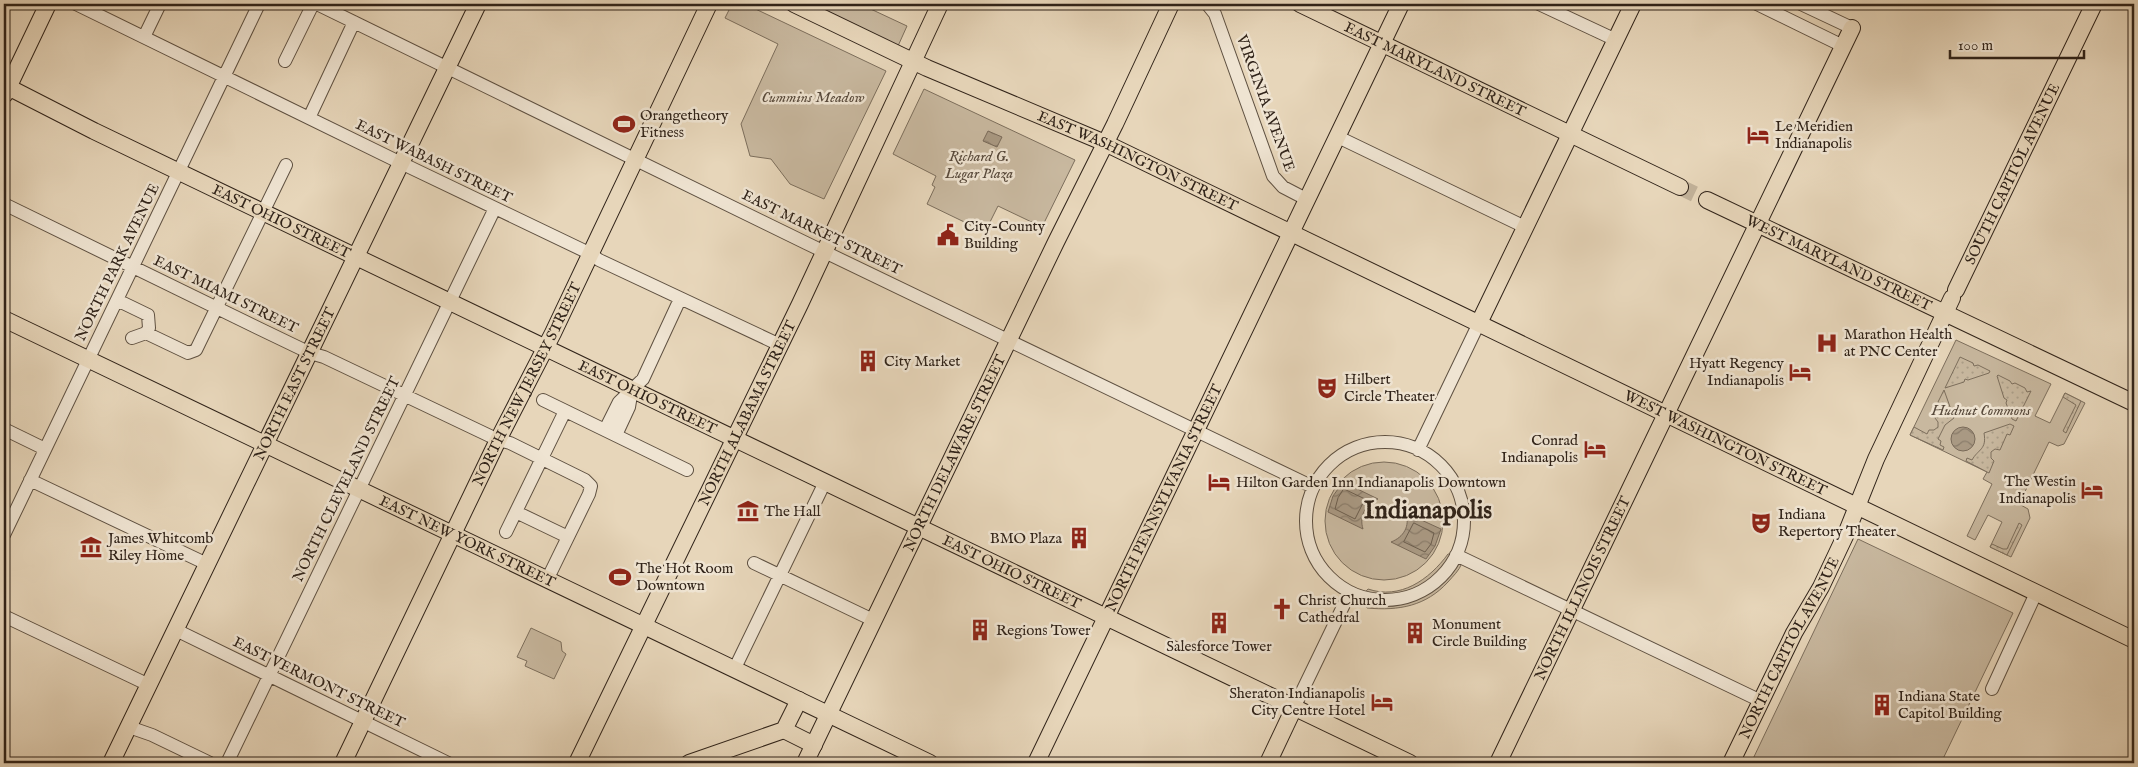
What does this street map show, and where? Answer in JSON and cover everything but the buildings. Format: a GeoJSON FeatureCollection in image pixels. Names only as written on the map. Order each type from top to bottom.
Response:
{"type":"FeatureCollection","features":[{"type":"Feature","properties":{"kind":"main road"},"geometry":{"type":"LineString","coordinates":[[5,88],[48,4]]}},
{"type":"Feature","properties":{"kind":"main road","name":"NORTH EAST STREET"},"geometry":{"type":"LineString","coordinates":[[111,763],[478,4]]}},
{"type":"Feature","properties":{"kind":"main road","name":"NORTH NEW JERSEY STREET"},"geometry":{"type":"LineString","coordinates":[[343,763],[453,535],[494,438],[546,347],[709,4]]}},
{"type":"Feature","properties":{"kind":"main road","name":"NORTH ALABAMA STREET"},"geometry":{"type":"LineString","coordinates":[[577,763],[780,345],[940,4]]}},
{"type":"Feature","properties":{"kind":"main road","name":"NORTH DELAWARE STREET"},"geometry":{"type":"LineString","coordinates":[[805,763],[1171,4]]}},
{"type":"Feature","properties":{"kind":"main road","name":"EAST MARYLAND STREET"},"geometry":{"type":"LineString","coordinates":[[1300,4],[1571,134]]}},
{"type":"Feature","properties":{"kind":"main road","name":"NORTH PENNSYLVANIA STREET"},"geometry":{"type":"LineString","coordinates":[[1036,763],[1401,4]]}},
{"type":"Feature","properties":{"kind":"main road"},"geometry":{"type":"LineString","coordinates":[[1479,324],[1633,4]]}},
{"type":"Feature","properties":{"kind":"main road","name":"SOUTH CAPITOL AVENUE"},"geometry":{"type":"LineString","coordinates":[[1858,506],[1876,459],[2094,4]]}},
{"type":"Feature","properties":{"kind":"main road","name":"EAST WASHINGTON STREET"},"geometry":{"type":"LineString","coordinates":[[801,6],[914,62],[1105,143],[1479,324]]}},
{"type":"Feature","properties":{"kind":"main road","name":"NORTH ILLINOIS STREET"},"geometry":{"type":"LineString","coordinates":[[1498,763],[1852,28]]}},
{"type":"Feature","properties":{"kind":"main road","name":"EAST OHIO STREET"},"geometry":{"type":"LineString","coordinates":[[5,88],[1410,763]]}},
{"type":"Feature","properties":{"kind":"main road"},"geometry":{"type":"LineString","coordinates":[[1571,134],[1680,187]]}},
{"type":"Feature","properties":{"kind":"main road","name":"WEST MARYLAND STREET"},"geometry":{"type":"LineString","coordinates":[[1707,200],[2134,403]]}},
{"type":"Feature","properties":{"kind":"main road","name":"EAST NEW YORK STREET"},"geometry":{"type":"LineString","coordinates":[[4,319],[642,627],[930,763]]}},
{"type":"Feature","properties":{"kind":"main road","name":"WEST WASHINGTON STREET"},"geometry":{"type":"LineString","coordinates":[[1479,324],[2134,640]]}},
{"type":"Feature","properties":{"kind":"main road","name":"NORTH CAPITOL AVENUE"},"geometry":{"type":"LineString","coordinates":[[1730,763],[1794,633],[1820,588],[1858,506]]}},
{"type":"Feature","properties":{"kind":"main road"},"geometry":{"type":"LineString","coordinates":[[689,763],[784,730],[799,700]]}},
{"type":"Feature","properties":{"kind":"main road"},"geometry":{"type":"LineString","coordinates":[[1268,763],[1294,708]]}},
{"type":"Feature","properties":{"kind":"main road"},"geometry":{"type":"LineString","coordinates":[[784,730],[814,745]]}},
{"type":"Feature","properties":{"kind":"street","name":"EAST WABASH STREET"},"geometry":{"type":"LineString","coordinates":[[76,4],[591,254],[599,260],[780,345]]}},
{"type":"Feature","properties":{"kind":"street"},"geometry":{"type":"LineString","coordinates":[[144,37],[160,4]]}},
{"type":"Feature","properties":{"kind":"street","name":"NORTH PARK AVENUE"},"geometry":{"type":"LineString","coordinates":[[4,534],[259,4]]}},
{"type":"Feature","properties":{"kind":"street"},"geometry":{"type":"LineString","coordinates":[[285,61],[313,4]]}},
{"type":"Feature","properties":{"kind":"street","name":"EAST MARKET STREET"},"geometry":{"type":"LineString","coordinates":[[317,4],[635,160],[1313,487]]}},
{"type":"Feature","properties":{"kind":"street","name":"VIRGINIA AVENUE"},"geometry":{"type":"LineString","coordinates":[[1208,4],[1216,14],[1273,176],[1283,188],[1308,200]]}},
{"type":"Feature","properties":{"kind":"street"},"geometry":{"type":"LineString","coordinates":[[1539,4],[1616,40]]}},
{"type":"Feature","properties":{"kind":"street"},"geometry":{"type":"LineString","coordinates":[[1757,4],[1843,46]]}},
{"type":"Feature","properties":{"kind":"street"},"geometry":{"type":"LineString","coordinates":[[1801,4],[1852,28]]}},
{"type":"Feature","properties":{"kind":"street"},"geometry":{"type":"LineString","coordinates":[[309,118],[354,22]]}},
{"type":"Feature","properties":{"kind":"street"},"geometry":{"type":"LineString","coordinates":[[1338,138],[1525,227]]}},
{"type":"Feature","properties":{"kind":"street"},"geometry":{"type":"LineString","coordinates":[[146,333],[188,353],[196,350],[286,165]]}},
{"type":"Feature","properties":{"kind":"street","name":"EAST MIAMI STREET"},"geometry":{"type":"LineString","coordinates":[[4,204],[310,353],[324,357],[585,480],[590,486],[589,494],[568,537]]}},
{"type":"Feature","properties":{"kind":"street","name":"NORTH CLEVELAND STREET"},"geometry":{"type":"LineString","coordinates":[[227,763],[495,208]]}},
{"type":"Feature","properties":{"kind":"street"},"geometry":{"type":"LineString","coordinates":[[611,433],[629,407],[632,389],[643,379],[680,299]]}},
{"type":"Feature","properties":{"kind":"street"},"geometry":{"type":"LineString","coordinates":[[117,300],[148,315],[149,328],[146,333],[132,338]]}},
{"type":"Feature","properties":{"kind":"street"},"geometry":{"type":"LineString","coordinates":[[1418,450],[1479,324]]}},
{"type":"Feature","properties":{"kind":"street"},"geometry":{"type":"LineString","coordinates":[[543,400],[687,470]]}},
{"type":"Feature","properties":{"kind":"street"},"geometry":{"type":"LineString","coordinates":[[506,532],[565,411]]}},
{"type":"Feature","properties":{"kind":"street"},"geometry":{"type":"LineString","coordinates":[[4,429],[45,449]]}},
{"type":"Feature","properties":{"kind":"street"},"geometry":{"type":"LineString","coordinates":[[1390,442],[1418,450],[1443,468],[1459,495],[1464,525],[1456,555],[1439,578],[1417,593],[1404,597],[1377,599],[1350,592],[1325,573],[1316,560],[1310,546],[1306,516],[1313,487],[1332,462],[1345,452],[1359,446],[1390,442]]}},
{"type":"Feature","properties":{"kind":"street"},"geometry":{"type":"LineString","coordinates":[[30,480],[207,564]]}},
{"type":"Feature","properties":{"kind":"street"},"geometry":{"type":"LineString","coordinates":[[734,670],[825,482]]}},
{"type":"Feature","properties":{"kind":"street"},"geometry":{"type":"LineString","coordinates":[[516,512],[568,537],[547,580]]}},
{"type":"Feature","properties":{"kind":"street"},"geometry":{"type":"LineString","coordinates":[[1456,555],[1761,701]]}},
{"type":"Feature","properties":{"kind":"street"},"geometry":{"type":"LineString","coordinates":[[754,563],[873,620]]}},
{"type":"Feature","properties":{"kind":"street"},"geometry":{"type":"LineString","coordinates":[[1294,708],[1350,592]]}},
{"type":"Feature","properties":{"kind":"street"},"geometry":{"type":"LineString","coordinates":[[1992,689],[2036,593]]}},
{"type":"Feature","properties":{"kind":"street"},"geometry":{"type":"LineString","coordinates":[[4,616],[149,685]]}},
{"type":"Feature","properties":{"kind":"street","name":"EAST VERMONT STREET"},"geometry":{"type":"LineString","coordinates":[[176,630],[448,763]]}},
{"type":"Feature","properties":{"kind":"street"},"geometry":{"type":"LineString","coordinates":[[129,727],[152,735],[210,763]]}},
{"type":"Feature","properties":{"kind":"green space","name":"Cummins Meadow"},"geometry":{"type":"Polygon","coordinates":[[[732,4],[745,4],[886,71],[824,199],[790,184],[771,159],[750,156],[741,124],[778,44],[725,18],[732,4]]]}},
{"type":"Feature","properties":{"kind":"green space"},"geometry":{"type":"Polygon","coordinates":[[[806,4],[860,4],[907,26],[898,46],[806,4]]]}},
{"type":"Feature","properties":{"kind":"green space","name":"Richard G. Lugar Plaza"},"geometry":{"type":"Polygon","coordinates":[[[924,89],[1075,160],[1042,227],[998,206],[985,232],[927,204],[935,187],[932,185],[936,176],[893,154],[924,89]]]}},
{"type":"Feature","properties":{"kind":"green space","name":"Hudnut Commons"},"geometry":{"type":"Polygon","coordinates":[[[1956,340],[2051,384],[2035,416],[2050,423],[2065,393],[2085,403],[2064,444],[2058,446],[2049,442],[2019,504],[2028,509],[2030,518],[2011,557],[1990,547],[2002,522],[1988,515],[1975,540],[1967,536],[1992,484],[1983,479],[1987,472],[1910,435],[1956,340]]]}},
{"type":"Feature","properties":{"kind":"green space"},"geometry":{"type":"Polygon","coordinates":[[[1960,357],[1973,363],[1974,366],[1978,365],[1990,371],[1989,373],[1968,380],[1965,379],[1964,382],[1945,388],[1960,357]]]}},
{"type":"Feature","properties":{"kind":"green space"},"geometry":{"type":"Polygon","coordinates":[[[1998,375],[2012,384],[2015,383],[2025,388],[2027,392],[2031,391],[2016,421],[2012,419],[1998,375]]]}},
{"type":"Feature","properties":{"kind":"green space"},"geometry":{"type":"Polygon","coordinates":[[[1944,390],[1954,418],[1945,425],[1938,439],[1941,441],[1940,445],[1944,447],[1943,450],[1910,435],[1914,427],[1927,434],[1929,430],[1934,430],[1938,427],[1938,422],[1935,418],[1940,406],[1938,402],[1944,390]]]}},
{"type":"Feature","properties":{"kind":"green space"},"geometry":{"type":"Polygon","coordinates":[[[2065,393],[2081,401],[2066,433],[2063,431],[2076,405],[2063,397],[2065,393]]]}},
{"type":"Feature","properties":{"kind":"green space"},"geometry":{"type":"Polygon","coordinates":[[[2010,424],[2014,426],[2010,435],[2007,434],[2000,450],[1995,449],[1991,452],[1991,458],[1994,461],[1989,473],[1966,461],[1967,458],[1972,460],[1983,446],[1984,433],[2010,424]]]}},
{"type":"Feature","properties":{"kind":"green space"},"geometry":{"type":"Polygon","coordinates":[[[1384,462],[1407,466],[1426,479],[1439,498],[1443,521],[1439,544],[1426,563],[1407,576],[1384,580],[1361,576],[1342,563],[1329,544],[1325,521],[1329,498],[1342,479],[1361,466],[1384,462]]]}},
{"type":"Feature","properties":{"kind":"green space"},"geometry":{"type":"Polygon","coordinates":[[[2019,523],[2022,525],[2007,555],[1990,547],[1992,544],[2007,549],[2019,523]]]}},
{"type":"Feature","properties":{"kind":"green space"},"geometry":{"type":"Polygon","coordinates":[[[1858,539],[2013,613],[1941,763],[1751,763],[1858,539]]]}},
{"type":"Feature","properties":{"kind":"green space"},"geometry":{"type":"Polygon","coordinates":[[[1448,554],[1453,554],[1462,563],[1458,571],[1448,582],[1431,597],[1411,605],[1390,609],[1367,608],[1363,598],[1368,589],[1380,592],[1402,590],[1432,572],[1448,554]]]}},
{"type":"Feature","properties":{"kind":"green space"},"geometry":{"type":"Polygon","coordinates":[[[531,628],[561,642],[562,651],[566,654],[554,679],[525,666],[527,661],[517,657],[531,628]]]}},
{"type":"Feature","properties":{"kind":"water"},"geometry":{"type":"Polygon","coordinates":[[[988,131],[1002,137],[997,147],[983,141],[988,131]]]}},
{"type":"Feature","properties":{"kind":"water"},"geometry":{"type":"Polygon","coordinates":[[[1963,427],[1972,430],[1975,439],[1972,448],[1963,451],[1954,448],[1951,439],[1954,430],[1963,427]]]}},
{"type":"Feature","properties":{"kind":"water"},"geometry":{"type":"Polygon","coordinates":[[[1343,482],[1378,499],[1364,511],[1363,529],[1328,512],[1333,496],[1343,482]]]}},
{"type":"Feature","properties":{"kind":"water"},"geometry":{"type":"Polygon","coordinates":[[[1406,513],[1441,529],[1435,546],[1426,559],[1391,542],[1403,534],[1407,522],[1406,513]]]}},
{"type":"Feature","properties":{"kind":"tunnel"},"geometry":{"type":"LineString","coordinates":[[1680,187],[1707,200]]}},
{"type":"Feature","properties":{"kind":"place","name":"Orangetheory Fitness"},"geometry":{"type":"Point","coordinates":[624,124]}},
{"type":"Feature","properties":{"kind":"place","name":"Le Meridien Indianapolis"},"geometry":{"type":"Point","coordinates":[1758,135]}},
{"type":"Feature","properties":{"kind":"place","name":"City-County Building"},"geometry":{"type":"Point","coordinates":[948,235]}},
{"type":"Feature","properties":{"kind":"place","name":"Marathon Health at PNC Center"},"geometry":{"type":"Point","coordinates":[1827,343]}},
{"type":"Feature","properties":{"kind":"place","name":"City Market"},"geometry":{"type":"Point","coordinates":[868,361]}},
{"type":"Feature","properties":{"kind":"place","name":"Hyatt Regency Indianapolis"},"geometry":{"type":"Point","coordinates":[1800,372]}},
{"type":"Feature","properties":{"kind":"place","name":"Hilbert Circle Theater"},"geometry":{"type":"Point","coordinates":[1327,388]}},
{"type":"Feature","properties":{"kind":"place","name":"Conrad Indianapolis"},"geometry":{"type":"Point","coordinates":[1595,449]}},
{"type":"Feature","properties":{"kind":"place","name":"Hilton Garden Inn Indianapolis Downtown"},"geometry":{"type":"Point","coordinates":[1219,482]}},
{"type":"Feature","properties":{"kind":"place","name":"The Westin Indianapolis"},"geometry":{"type":"Point","coordinates":[2092,490]}},
{"type":"Feature","properties":{"kind":"place","name":"The Hall"},"geometry":{"type":"Point","coordinates":[748,511]}},
{"type":"Feature","properties":{"kind":"place","name":"Indiana Repertory Theater"},"geometry":{"type":"Point","coordinates":[1761,523]}},
{"type":"Feature","properties":{"kind":"place","name":"BMO Plaza"},"geometry":{"type":"Point","coordinates":[1079,538]}},
{"type":"Feature","properties":{"kind":"place","name":"James Whitcomb Riley Home"},"geometry":{"type":"Point","coordinates":[91,547]}},
{"type":"Feature","properties":{"kind":"place","name":"The Hot Room Downtown"},"geometry":{"type":"Point","coordinates":[620,577]}},
{"type":"Feature","properties":{"kind":"place","name":"Christ Church Cathedral"},"geometry":{"type":"Point","coordinates":[1282,609]}},
{"type":"Feature","properties":{"kind":"place","name":"Salesforce Tower"},"geometry":{"type":"Point","coordinates":[1219,623]}},
{"type":"Feature","properties":{"kind":"place","name":"Regions Tower"},"geometry":{"type":"Point","coordinates":[980,630]}},
{"type":"Feature","properties":{"kind":"place","name":"Monument Circle Building"},"geometry":{"type":"Point","coordinates":[1415,633]}},
{"type":"Feature","properties":{"kind":"place","name":"Sheraton Indianapolis City Centre Hotel"},"geometry":{"type":"Point","coordinates":[1382,702]}},
{"type":"Feature","properties":{"kind":"place","name":"Indiana State Capitol Building"},"geometry":{"type":"Point","coordinates":[1882,705]}},
{"type":"Feature","properties":{"kind":"district","name":"Indianapolis"},"geometry":{"type":"Point","coordinates":[1428,509]}}]}
